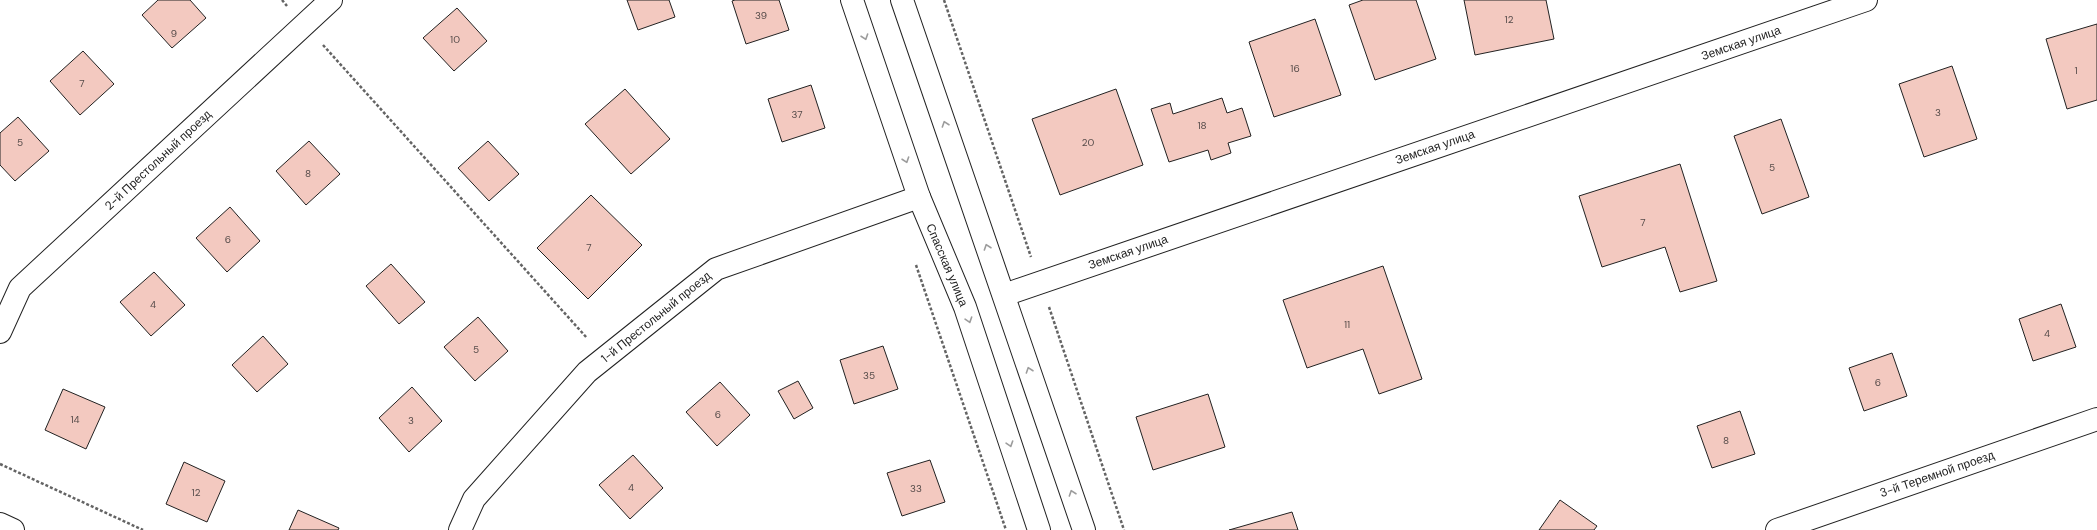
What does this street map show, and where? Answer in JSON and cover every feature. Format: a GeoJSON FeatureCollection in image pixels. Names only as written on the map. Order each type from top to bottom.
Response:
{"type":"FeatureCollection","features":[{"type":"Feature","properties":{"kind":"street","name":"2-й Престольный проезд"},"geometry":{"type":"LineString","coordinates":[[0,332],[20,288],[331,0]]}},
{"type":"Feature","properties":{"kind":"street","name":"Спасская улица"},"geometry":{"type":"LineString","coordinates":[[852,0],[919,197],[965,307],[1039,530]]}},
{"type":"Feature","properties":{"kind":"street"},"geometry":{"type":"LineString","coordinates":[[902,0],[1084,530]]}},
{"type":"Feature","properties":{"kind":"street","name":"Земская улица"},"geometry":{"type":"LineString","coordinates":[[1004,295],[1866,0]]}},
{"type":"Feature","properties":{"kind":"street","name":"1-й Престольный проезд"},"geometry":{"type":"LineString","coordinates":[[460,530],[474,499],[587,372],[716,269],[919,197]]}},
{"type":"Feature","properties":{"kind":"street","name":"3-й Теремной проезд"},"geometry":{"type":"LineString","coordinates":[[1777,530],[2097,419]]}},
{"type":"Feature","properties":{"kind":"street"},"geometry":{"type":"LineString","coordinates":[[0,524],[13,530]]}},
{"type":"Feature","properties":{"kind":"path"},"geometry":{"type":"LineString","coordinates":[[282,0],[605,357]]}},
{"type":"Feature","properties":{"kind":"path"},"geometry":{"type":"LineString","coordinates":[[0,464],[143,530]]}},
{"type":"Feature","properties":{"kind":"building"},"geometry":{"type":"Polygon","coordinates":[[[158,0],[190,0],[206,18],[172,48],[142,15],[158,0]]]}},
{"type":"Feature","properties":{"kind":"building"},"geometry":{"type":"Polygon","coordinates":[[[627,0],[669,0],[675,17],[638,30],[627,0]]]}},
{"type":"Feature","properties":{"kind":"building"},"geometry":{"type":"Polygon","coordinates":[[[779,0],[789,30],[746,44],[732,1],[779,0]]]}},
{"type":"Feature","properties":{"kind":"building"},"geometry":{"type":"Polygon","coordinates":[[[1363,0],[1416,0],[1436,59],[1375,80],[1349,5],[1363,0]]]}},
{"type":"Feature","properties":{"kind":"building"},"geometry":{"type":"Polygon","coordinates":[[[1464,0],[1546,0],[1554,39],[1475,55],[1464,0]]]}},
{"type":"Feature","properties":{"kind":"building"},"geometry":{"type":"Polygon","coordinates":[[[457,8],[487,41],[454,71],[423,38],[457,8]]]}},
{"type":"Feature","properties":{"kind":"building"},"geometry":{"type":"Polygon","coordinates":[[[1315,19],[1341,95],[1274,117],[1249,42],[1315,19]]]}},
{"type":"Feature","properties":{"kind":"building"},"geometry":{"type":"Polygon","coordinates":[[[2097,24],[2097,100],[2067,109],[2046,39],[2097,24]]]}},
{"type":"Feature","properties":{"kind":"building"},"geometry":{"type":"Polygon","coordinates":[[[83,51],[114,84],[80,115],[50,81],[83,51]]]}},
{"type":"Feature","properties":{"kind":"building"},"geometry":{"type":"Polygon","coordinates":[[[1952,66],[1977,139],[1924,157],[1899,84],[1952,66]]]}},
{"type":"Feature","properties":{"kind":"building"},"geometry":{"type":"Polygon","coordinates":[[[811,85],[825,128],[782,142],[768,99],[811,85]]]}},
{"type":"Feature","properties":{"kind":"building"},"geometry":{"type":"Polygon","coordinates":[[[625,89],[670,139],[631,174],[585,124],[625,89]]]}},
{"type":"Feature","properties":{"kind":"building"},"geometry":{"type":"Polygon","coordinates":[[[1116,89],[1143,165],[1060,195],[1032,119],[1116,89]]]}},
{"type":"Feature","properties":{"kind":"building"},"geometry":{"type":"Polygon","coordinates":[[[1222,98],[1227,113],[1242,108],[1251,136],[1228,143],[1231,153],[1211,160],[1208,150],[1169,162],[1151,109],[1170,103],[1173,114],[1222,98]]]}},
{"type":"Feature","properties":{"kind":"building"},"geometry":{"type":"Polygon","coordinates":[[[18,117],[49,151],[15,181],[0,165],[0,133],[18,117]]]}},
{"type":"Feature","properties":{"kind":"building"},"geometry":{"type":"Polygon","coordinates":[[[1781,119],[1809,197],[1762,214],[1734,136],[1781,119]]]}},
{"type":"Feature","properties":{"kind":"building"},"geometry":{"type":"Polygon","coordinates":[[[309,141],[340,174],[306,205],[276,171],[309,141]]]}},
{"type":"Feature","properties":{"kind":"building"},"geometry":{"type":"Polygon","coordinates":[[[488,141],[519,174],[489,201],[458,168],[488,141]]]}},
{"type":"Feature","properties":{"kind":"building"},"geometry":{"type":"Polygon","coordinates":[[[1680,164],[1717,281],[1680,292],[1665,247],[1602,267],[1579,196],[1680,164]]]}},
{"type":"Feature","properties":{"kind":"building"},"geometry":{"type":"Polygon","coordinates":[[[591,195],[642,245],[588,299],[537,248],[591,195]]]}},
{"type":"Feature","properties":{"kind":"building"},"geometry":{"type":"Polygon","coordinates":[[[230,207],[260,241],[227,272],[196,238],[230,207]]]}},
{"type":"Feature","properties":{"kind":"building"},"geometry":{"type":"Polygon","coordinates":[[[391,264],[425,302],[399,324],[366,286],[391,264]]]}},
{"type":"Feature","properties":{"kind":"building"},"geometry":{"type":"Polygon","coordinates":[[[1383,266],[1422,379],[1379,394],[1363,349],[1307,368],[1283,300],[1383,266]]]}},
{"type":"Feature","properties":{"kind":"building"},"geometry":{"type":"Polygon","coordinates":[[[154,272],[185,305],[151,336],[120,302],[154,272]]]}},
{"type":"Feature","properties":{"kind":"building"},"geometry":{"type":"Polygon","coordinates":[[[2061,304],[2076,347],[2033,361],[2019,319],[2061,304]]]}},
{"type":"Feature","properties":{"kind":"building"},"geometry":{"type":"Polygon","coordinates":[[[478,317],[508,351],[475,381],[444,347],[478,317]]]}},
{"type":"Feature","properties":{"kind":"building"},"geometry":{"type":"Polygon","coordinates":[[[263,336],[288,364],[257,392],[232,365],[263,336]]]}},
{"type":"Feature","properties":{"kind":"building"},"geometry":{"type":"Polygon","coordinates":[[[883,346],[898,389],[854,404],[840,360],[883,346]]]}},
{"type":"Feature","properties":{"kind":"building"},"geometry":{"type":"Polygon","coordinates":[[[1892,353],[1907,396],[1864,411],[1849,368],[1892,353]]]}},
{"type":"Feature","properties":{"kind":"building"},"geometry":{"type":"Polygon","coordinates":[[[798,381],[813,408],[794,419],[778,391],[798,381]]]}},
{"type":"Feature","properties":{"kind":"building"},"geometry":{"type":"Polygon","coordinates":[[[720,382],[750,415],[717,446],[686,412],[720,382]]]}},
{"type":"Feature","properties":{"kind":"building"},"geometry":{"type":"Polygon","coordinates":[[[412,387],[442,421],[409,452],[379,418],[412,387]]]}},
{"type":"Feature","properties":{"kind":"building"},"geometry":{"type":"Polygon","coordinates":[[[63,389],[105,407],[86,449],[45,430],[63,389]]]}},
{"type":"Feature","properties":{"kind":"building"},"geometry":{"type":"Polygon","coordinates":[[[1208,394],[1225,447],[1153,470],[1136,417],[1208,394]]]}},
{"type":"Feature","properties":{"kind":"building"},"geometry":{"type":"Polygon","coordinates":[[[1740,411],[1755,454],[1712,468],[1697,426],[1740,411]]]}},
{"type":"Feature","properties":{"kind":"building"},"geometry":{"type":"Polygon","coordinates":[[[633,455],[663,488],[630,519],[599,485],[633,455]]]}},
{"type":"Feature","properties":{"kind":"building"},"geometry":{"type":"Polygon","coordinates":[[[930,460],[945,502],[902,516],[887,473],[930,460]]]}},
{"type":"Feature","properties":{"kind":"building"},"geometry":{"type":"Polygon","coordinates":[[[184,462],[225,481],[207,522],[166,504],[184,462]]]}},
{"type":"Feature","properties":{"kind":"building"},"geometry":{"type":"Polygon","coordinates":[[[1560,500],[1597,526],[1594,530],[1539,530],[1560,500]]]}},
{"type":"Feature","properties":{"kind":"building"},"geometry":{"type":"Polygon","coordinates":[[[298,510],[339,528],[338,530],[289,530],[298,510]]]}},
{"type":"Feature","properties":{"kind":"building"},"geometry":{"type":"Polygon","coordinates":[[[1292,512],[1298,530],[1229,530],[1292,512]]]}}]}
